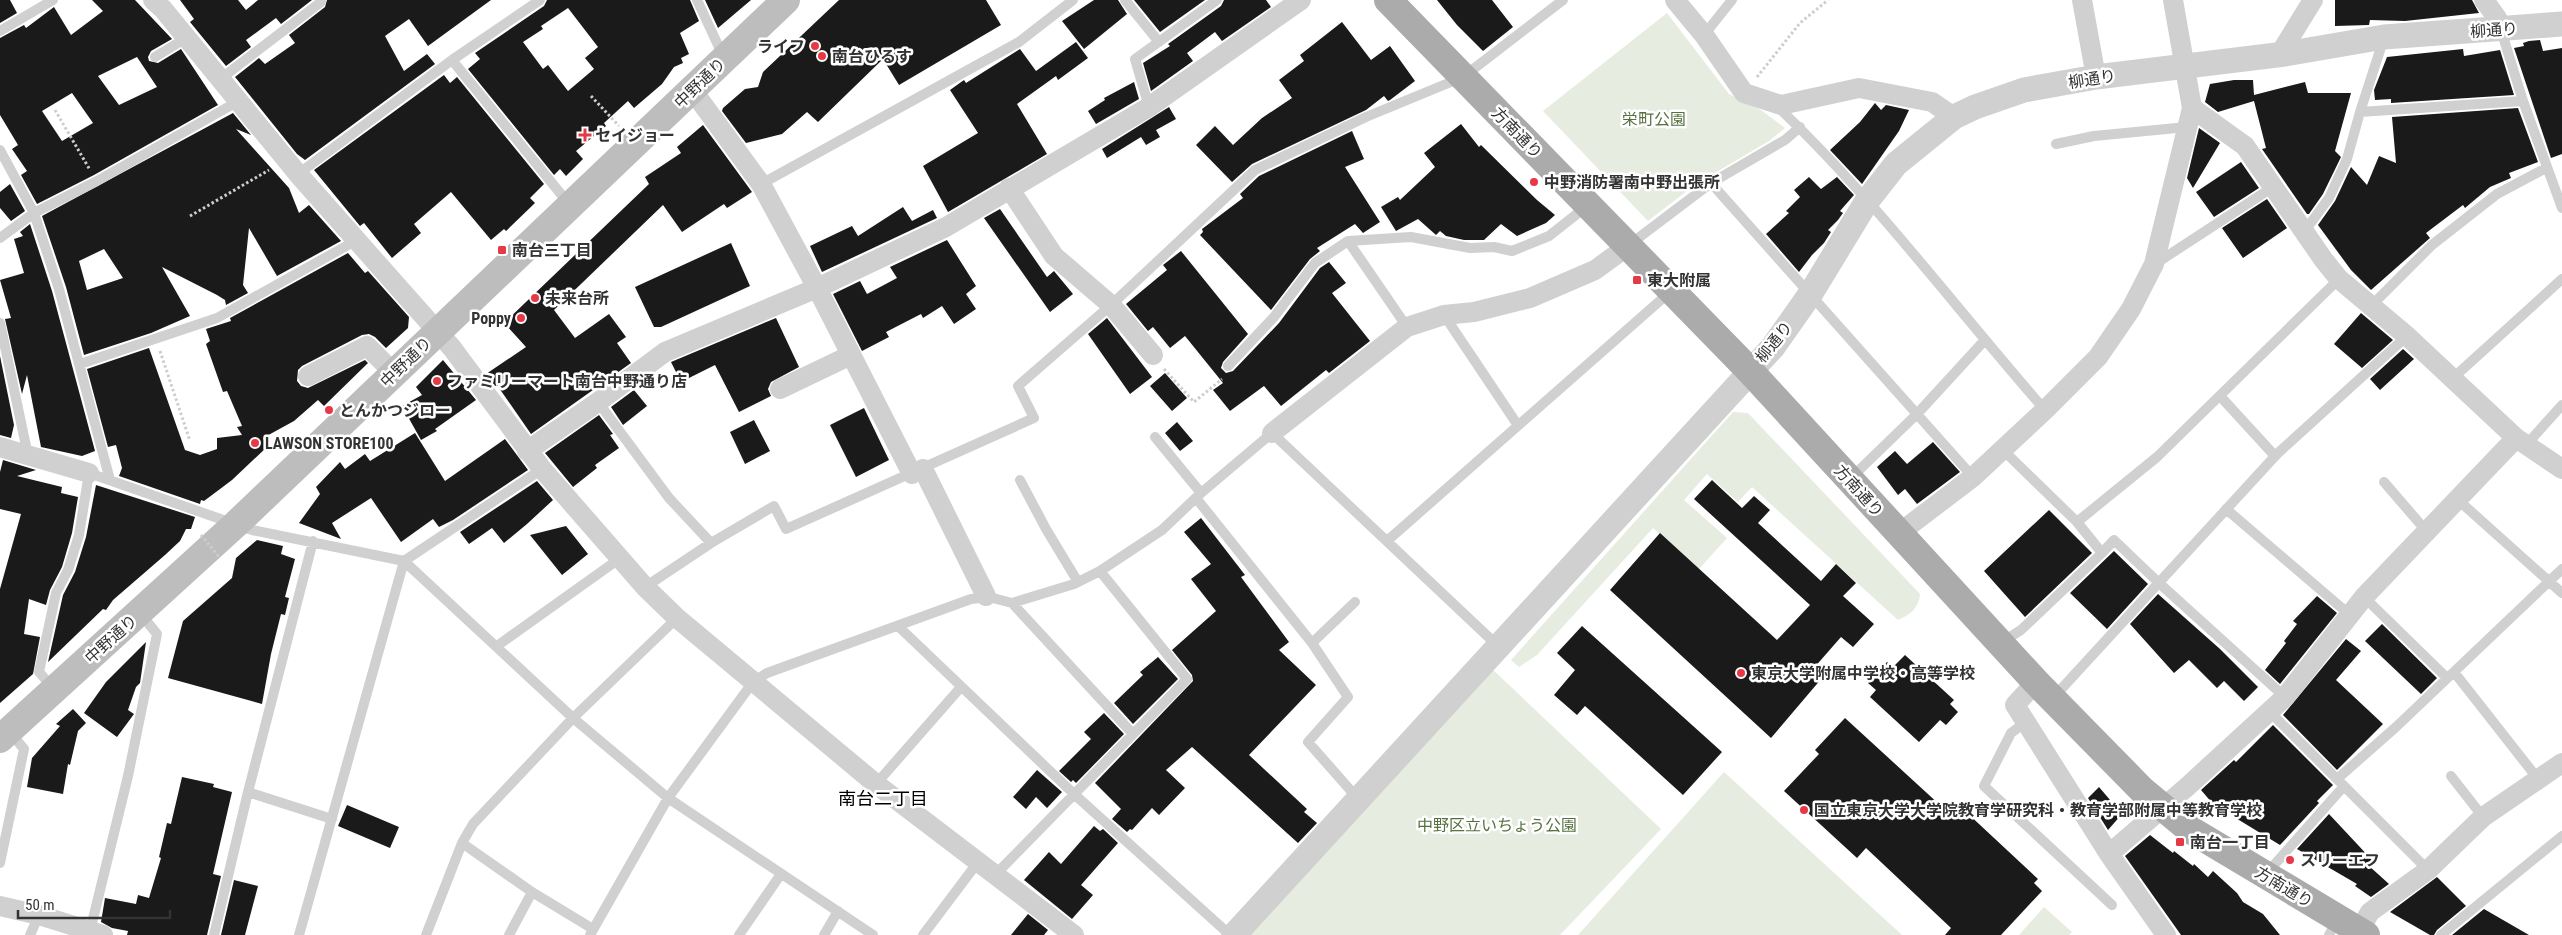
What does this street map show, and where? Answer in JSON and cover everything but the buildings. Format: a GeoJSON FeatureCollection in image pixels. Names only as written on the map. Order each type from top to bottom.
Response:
{"type":"FeatureCollection","features":[{"type":"Feature","properties":{"kind":"main road","name":"中野通り"},"geometry":{"type":"LineString","coordinates":[[5,735],[236,524],[572,207],[786,0]]}},
{"type":"Feature","properties":{"kind":"main road","name":"方南通り"},"geometry":{"type":"LineString","coordinates":[[1390,0],[1750,371],[1898,534],[2045,691],[2163,810],[2221,850],[2265,875],[2348,930]]}},
{"type":"Feature","properties":{"kind":"street"},"geometry":{"type":"LineString","coordinates":[[527,451],[598,402],[665,352],[816,288],[946,227],[1149,106],[1301,0]]}},
{"type":"Feature","properties":{"kind":"street"},"geometry":{"type":"LineString","coordinates":[[1675,0],[1704,35],[1744,93],[1781,105],[1859,88],[1932,102],[1954,117]]}},
{"type":"Feature","properties":{"kind":"street"},"geometry":{"type":"LineString","coordinates":[[2082,0],[2096,78]]}},
{"type":"Feature","properties":{"kind":"street"},"geometry":{"type":"LineString","coordinates":[[1898,534],[1973,477],[2045,410],[2098,357],[2131,309],[2154,264],[2189,118],[2184,68],[2173,0]]}},
{"type":"Feature","properties":{"kind":"street"},"geometry":{"type":"LineString","coordinates":[[2285,54],[2284,47],[2313,0]]}},
{"type":"Feature","properties":{"kind":"street"},"geometry":{"type":"LineString","coordinates":[[2484,0],[2497,18],[2500,30]]}},
{"type":"Feature","properties":{"kind":"street"},"geometry":{"type":"LineString","coordinates":[[163,3],[186,38],[237,102],[438,332],[542,470],[645,587],[676,618],[876,784],[1074,935]]}},
{"type":"Feature","properties":{"kind":"street","name":"柳通り"},"geometry":{"type":"LineString","coordinates":[[1232,935],[1773,347],[1812,294],[1867,201],[1896,164],[1954,117],[1975,106],[2024,90],[2096,78],[2285,54],[2384,37],[2562,24]]}},
{"type":"Feature","properties":{"kind":"street"},"geometry":{"type":"LineString","coordinates":[[692,91],[760,184],[851,355],[986,596]]}},
{"type":"Feature","properties":{"kind":"street"},"geometry":{"type":"LineString","coordinates":[[2189,118],[2245,146],[2304,232],[2340,279],[2407,336],[2521,441],[2562,469]]}},
{"type":"Feature","properties":{"kind":"street"},"geometry":{"type":"LineString","coordinates":[[1009,188],[1054,256],[1111,305],[1152,355]]}},
{"type":"Feature","properties":{"kind":"street"},"geometry":{"type":"LineString","coordinates":[[1272,433],[1407,327],[1444,315],[1474,312],[1496,302],[1530,298],[1595,270],[1628,246]]}},
{"type":"Feature","properties":{"kind":"street"},"geometry":{"type":"LineString","coordinates":[[308,376],[367,346],[394,373]]}},
{"type":"Feature","properties":{"kind":"street"},"geometry":{"type":"LineString","coordinates":[[780,389],[851,355]]}},
{"type":"Feature","properties":{"kind":"street"},"geometry":{"type":"LineString","coordinates":[[2110,854],[2163,810],[2285,697],[2364,597],[2428,533],[2458,499],[2521,441]]}},
{"type":"Feature","properties":{"kind":"street"},"geometry":{"type":"LineString","coordinates":[[0,447],[89,473]]}},
{"type":"Feature","properties":{"kind":"street"},"geometry":{"type":"LineString","coordinates":[[2045,691],[2016,705],[2110,854],[2166,935]]}},
{"type":"Feature","properties":{"kind":"street"},"geometry":{"type":"LineString","coordinates":[[2348,930],[2428,870],[2483,817],[2538,778],[2562,764]]}},
{"type":"Feature","properties":{"kind":"street"},"geometry":{"type":"LineString","coordinates":[[0,906],[39,915],[97,933]]}},
{"type":"Feature","properties":{"kind":"lane"},"geometry":{"type":"LineString","coordinates":[[0,31],[52,0]]}},
{"type":"Feature","properties":{"kind":"lane"},"geometry":{"type":"LineString","coordinates":[[292,167],[540,0]]}},
{"type":"Feature","properties":{"kind":"lane"},"geometry":{"type":"LineString","coordinates":[[697,0],[725,59]]}},
{"type":"Feature","properties":{"kind":"lane"},"geometry":{"type":"LineString","coordinates":[[760,184],[1019,42],[1074,0]]}},
{"type":"Feature","properties":{"kind":"lane"},"geometry":{"type":"LineString","coordinates":[[1125,0],[1159,42]]}},
{"type":"Feature","properties":{"kind":"lane"},"geometry":{"type":"LineString","coordinates":[[1149,106],[1135,59],[1217,0]]}},
{"type":"Feature","properties":{"kind":"lane"},"geometry":{"type":"LineString","coordinates":[[645,587],[711,543],[774,506],[786,529],[918,472],[1034,418],[1018,386],[1111,305],[1255,170],[1366,117],[1463,77],[1563,0]]}},
{"type":"Feature","properties":{"kind":"lane"},"geometry":{"type":"LineString","coordinates":[[1704,35],[1732,0]]}},
{"type":"Feature","properties":{"kind":"lane"},"geometry":{"type":"LineString","coordinates":[[219,80],[321,2]]}},
{"type":"Feature","properties":{"kind":"lane"},"geometry":{"type":"LineString","coordinates":[[2500,30],[2546,168],[2562,208]]}},
{"type":"Feature","properties":{"kind":"lane"},"geometry":{"type":"LineString","coordinates":[[2304,232],[2329,198],[2347,159],[2384,37]]}},
{"type":"Feature","properties":{"kind":"lane"},"geometry":{"type":"LineString","coordinates":[[155,57],[186,38]]}},
{"type":"Feature","properties":{"kind":"lane"},"geometry":{"type":"LineString","coordinates":[[452,60],[572,207]]}},
{"type":"Feature","properties":{"kind":"lane"},"geometry":{"type":"LineString","coordinates":[[2360,112],[2523,101]]}},
{"type":"Feature","properties":{"kind":"lane"},"geometry":{"type":"LineString","coordinates":[[0,238],[34,213],[97,181],[237,102]]}},
{"type":"Feature","properties":{"kind":"lane"},"geometry":{"type":"LineString","coordinates":[[1781,105],[1782,111],[1800,127],[1867,201],[2045,410]]}},
{"type":"Feature","properties":{"kind":"lane"},"geometry":{"type":"LineString","coordinates":[[2056,144],[2189,118]]}},
{"type":"Feature","properties":{"kind":"lane"},"geometry":{"type":"LineString","coordinates":[[1628,246],[1711,183],[1784,140],[1800,127]]}},
{"type":"Feature","properties":{"kind":"lane"},"geometry":{"type":"LineString","coordinates":[[0,150],[34,213],[59,288],[110,480]]}},
{"type":"Feature","properties":{"kind":"lane"},"geometry":{"type":"LineString","coordinates":[[2371,306],[2432,245],[2497,194],[2546,168]]}},
{"type":"Feature","properties":{"kind":"lane"},"geometry":{"type":"LineString","coordinates":[[1711,183],[1812,294],[1973,477]]}},
{"type":"Feature","properties":{"kind":"lane"},"geometry":{"type":"LineString","coordinates":[[2154,264],[2273,187]]}},
{"type":"Feature","properties":{"kind":"lane"},"geometry":{"type":"LineString","coordinates":[[1228,366],[1274,316],[1315,262],[1348,241],[1411,237],[1482,252],[1512,251],[1549,236],[1588,205]]}},
{"type":"Feature","properties":{"kind":"lane"},"geometry":{"type":"LineString","coordinates":[[80,364],[216,318],[357,240]]}},
{"type":"Feature","properties":{"kind":"lane"},"geometry":{"type":"LineString","coordinates":[[1348,241],[1407,327]]}},
{"type":"Feature","properties":{"kind":"lane"},"geometry":{"type":"LineString","coordinates":[[2077,522],[2157,456],[2340,279]]}},
{"type":"Feature","properties":{"kind":"lane"},"geometry":{"type":"LineString","coordinates":[[2453,378],[2562,279]]}},
{"type":"Feature","properties":{"kind":"lane"},"geometry":{"type":"LineString","coordinates":[[1387,541],[1517,424],[1671,291]]}},
{"type":"Feature","properties":{"kind":"lane"},"geometry":{"type":"LineString","coordinates":[[1444,315],[1517,424]]}},
{"type":"Feature","properties":{"kind":"lane"},"geometry":{"type":"LineString","coordinates":[[0,322],[26,446],[25,454]]}},
{"type":"Feature","properties":{"kind":"lane"},"geometry":{"type":"LineString","coordinates":[[2045,691],[2158,583],[2275,456],[2407,336]]}},
{"type":"Feature","properties":{"kind":"lane"},"geometry":{"type":"LineString","coordinates":[[1849,480],[1917,414],[1984,340]]}},
{"type":"Feature","properties":{"kind":"lane"},"geometry":{"type":"LineString","coordinates":[[2220,396],[2275,456]]}},
{"type":"Feature","properties":{"kind":"lane"},"geometry":{"type":"LineString","coordinates":[[598,402],[669,498],[711,543]]}},
{"type":"Feature","properties":{"kind":"lane"},"geometry":{"type":"LineString","coordinates":[[2521,441],[2562,405]]}},
{"type":"Feature","properties":{"kind":"lane"},"geometry":{"type":"LineString","coordinates":[[1012,604],[1078,582],[1100,571],[1162,530],[1198,496],[1272,433],[1498,646]]}},
{"type":"Feature","properties":{"kind":"lane"},"geometry":{"type":"LineString","coordinates":[[1155,437],[1198,496],[1312,643],[1348,697],[1308,742],[1352,792]]}},
{"type":"Feature","properties":{"kind":"lane"},"geometry":{"type":"LineString","coordinates":[[2003,450],[2077,522],[2102,553]]}},
{"type":"Feature","properties":{"kind":"lane"},"geometry":{"type":"LineString","coordinates":[[299,935],[404,561],[542,470]]}},
{"type":"Feature","properties":{"kind":"lane"},"geometry":{"type":"LineString","coordinates":[[54,689],[39,672],[56,593],[68,570],[79,535],[89,473],[252,530],[404,561],[498,646],[572,718],[668,798],[873,935]]}},
{"type":"Feature","properties":{"kind":"lane"},"geometry":{"type":"LineString","coordinates":[[1020,480],[1046,529],[1078,582]]}},
{"type":"Feature","properties":{"kind":"lane"},"geometry":{"type":"LineString","coordinates":[[2384,482],[2428,533]]}},
{"type":"Feature","properties":{"kind":"lane"},"geometry":{"type":"LineString","coordinates":[[2458,499],[2562,593]]}},
{"type":"Feature","properties":{"kind":"lane"},"geometry":{"type":"LineString","coordinates":[[2226,509],[2350,615]]}},
{"type":"Feature","properties":{"kind":"lane"},"geometry":{"type":"LineString","coordinates":[[2001,643],[2021,630],[2114,540],[2158,583],[2285,697]]}},
{"type":"Feature","properties":{"kind":"lane"},"geometry":{"type":"LineString","coordinates":[[214,935],[248,792],[313,541]]}},
{"type":"Feature","properties":{"kind":"lane"},"geometry":{"type":"LineString","coordinates":[[498,646],[620,559]]}},
{"type":"Feature","properties":{"kind":"lane"},"geometry":{"type":"LineString","coordinates":[[2265,875],[2340,783],[2562,569]]}},
{"type":"Feature","properties":{"kind":"lane"},"geometry":{"type":"LineString","coordinates":[[996,875],[1132,733],[1187,679],[1100,571]]}},
{"type":"Feature","properties":{"kind":"lane"},"geometry":{"type":"LineString","coordinates":[[462,843],[591,932],[668,798],[753,682],[767,672],[971,599],[986,596],[1012,604],[1132,733]]}},
{"type":"Feature","properties":{"kind":"lane"},"geometry":{"type":"LineString","coordinates":[[2364,597],[2450,675],[2538,778]]}},
{"type":"Feature","properties":{"kind":"lane"},"geometry":{"type":"LineString","coordinates":[[1312,643],[1355,602]]}},
{"type":"Feature","properties":{"kind":"lane"},"geometry":{"type":"LineString","coordinates":[[97,933],[157,634],[140,613]]}},
{"type":"Feature","properties":{"kind":"lane"},"geometry":{"type":"LineString","coordinates":[[426,935],[462,843],[473,824],[572,718],[676,618]]}},
{"type":"Feature","properties":{"kind":"lane"},"geometry":{"type":"LineString","coordinates":[[898,626],[1074,794],[1232,935]]}},
{"type":"Feature","properties":{"kind":"lane"},"geometry":{"type":"LineString","coordinates":[[876,784],[961,687]]}},
{"type":"Feature","properties":{"kind":"lane"},"geometry":{"type":"LineString","coordinates":[[2270,712],[2428,870]]}},
{"type":"Feature","properties":{"kind":"lane"},"geometry":{"type":"LineString","coordinates":[[2026,722],[2011,733],[1984,786],[2112,904]]}},
{"type":"Feature","properties":{"kind":"lane"},"geometry":{"type":"LineString","coordinates":[[0,863],[24,749],[5,735]]}},
{"type":"Feature","properties":{"kind":"lane"},"geometry":{"type":"LineString","coordinates":[[2451,776],[2483,817]]}},
{"type":"Feature","properties":{"kind":"lane"},"geometry":{"type":"LineString","coordinates":[[248,792],[332,819]]}},
{"type":"Feature","properties":{"kind":"lane"},"geometry":{"type":"LineString","coordinates":[[2441,935],[2562,836]]}},
{"type":"Feature","properties":{"kind":"lane"},"geometry":{"type":"LineString","coordinates":[[923,935],[978,862]]}},
{"type":"Feature","properties":{"kind":"lane"},"geometry":{"type":"LineString","coordinates":[[739,935],[780,874]]}},
{"type":"Feature","properties":{"kind":"lane"},"geometry":{"type":"LineString","coordinates":[[509,935],[532,892]]}},
{"type":"Feature","properties":{"kind":"lane"},"geometry":{"type":"LineString","coordinates":[[824,935],[838,912]]}},
{"type":"Feature","properties":{"kind":"lane"},"geometry":{"type":"LineString","coordinates":[[30,935],[39,915]]}},
{"type":"Feature","properties":{"kind":"path"},"geometry":{"type":"LineString","coordinates":[[1744,93],[1800,23],[1828,0]]}},
{"type":"Feature","properties":{"kind":"path"},"geometry":{"type":"LineString","coordinates":[[591,96],[636,144]]}},
{"type":"Feature","properties":{"kind":"path"},"geometry":{"type":"LineString","coordinates":[[55,110],[97,181]]}},
{"type":"Feature","properties":{"kind":"path"},"geometry":{"type":"LineString","coordinates":[[190,216],[292,167]]}},
{"type":"Feature","properties":{"kind":"path"},"geometry":{"type":"LineString","coordinates":[[155,339],[190,441]]}},
{"type":"Feature","properties":{"kind":"path"},"geometry":{"type":"LineString","coordinates":[[1152,355],[1194,402],[1222,379],[1228,366]]}},
{"type":"Feature","properties":{"kind":"path"},"geometry":{"type":"LineString","coordinates":[[201,535],[220,558]]}},
{"type":"Feature","properties":{"kind":"green space","name":"栄町公園"},"geometry":{"type":"Polygon","coordinates":[[[1667,13],[1729,94],[1761,110],[1785,128],[1769,141],[1696,184],[1648,221],[1543,111],[1667,13]]]}},
{"type":"Feature","properties":{"kind":"green space"},"geometry":{"type":"Polygon","coordinates":[[[1733,412],[1748,413],[1920,594],[1918,603],[1913,610],[1898,620],[1752,487],[1738,502],[1707,474],[1684,500],[1727,538],[1699,569],[1653,528],[1537,655],[1519,667],[1511,660],[1733,412]]]}},
{"type":"Feature","properties":{"kind":"green space","name":"中野区立いちょう公園"},"geometry":{"type":"Polygon","coordinates":[[[1490,667],[1661,829],[1560,935],[1247,935],[1490,667]]]}},
{"type":"Feature","properties":{"kind":"green space"},"geometry":{"type":"Polygon","coordinates":[[[1724,772],[1902,935],[1578,935],[1724,772]]]}},
{"type":"Feature","properties":{"kind":"green space"},"geometry":{"type":"Polygon","coordinates":[[[2044,907],[2072,932],[2069,935],[2019,935],[2044,907]]]}},
{"type":"Feature","properties":{"kind":"place","name":"ライフ"},"geometry":{"type":"Point","coordinates":[815,46]}},
{"type":"Feature","properties":{"kind":"place","name":"南台ひるす"},"geometry":{"type":"Point","coordinates":[822,56]}},
{"type":"Feature","properties":{"kind":"place","name":"セイジョー"},"geometry":{"type":"Point","coordinates":[585,135]}},
{"type":"Feature","properties":{"kind":"place","name":"中野消防署南中野出張所"},"geometry":{"type":"Point","coordinates":[1534,182]}},
{"type":"Feature","properties":{"kind":"place","name":"南台三丁目"},"geometry":{"type":"Point","coordinates":[502,250]}},
{"type":"Feature","properties":{"kind":"place","name":"東大附属"},"geometry":{"type":"Point","coordinates":[1637,280]}},
{"type":"Feature","properties":{"kind":"place","name":"未来台所"},"geometry":{"type":"Point","coordinates":[535,298]}},
{"type":"Feature","properties":{"kind":"place","name":"Poppy"},"geometry":{"type":"Point","coordinates":[521,318]}},
{"type":"Feature","properties":{"kind":"place","name":"ファミリーマート南台中野通り店"},"geometry":{"type":"Point","coordinates":[437,381]}},
{"type":"Feature","properties":{"kind":"place","name":"とんかつジロー"},"geometry":{"type":"Point","coordinates":[329,410]}},
{"type":"Feature","properties":{"kind":"place","name":"LAWSON STORE100"},"geometry":{"type":"Point","coordinates":[255,443]}},
{"type":"Feature","properties":{"kind":"place","name":"東京大学附属中学校・高等学校"},"geometry":{"type":"Point","coordinates":[1741,673]}},
{"type":"Feature","properties":{"kind":"place","name":"国立東京大学大学院教育学研究科・教育学部附属中等教育学校"},"geometry":{"type":"Point","coordinates":[1804,810]}},
{"type":"Feature","properties":{"kind":"place","name":"南台一丁目"},"geometry":{"type":"Point","coordinates":[2180,842]}},
{"type":"Feature","properties":{"kind":"place","name":"スリーエフ"},"geometry":{"type":"Point","coordinates":[2290,860]}},
{"type":"Feature","properties":{"kind":"district","name":"南台二丁目"},"geometry":{"type":"Point","coordinates":[883,798]}}]}
